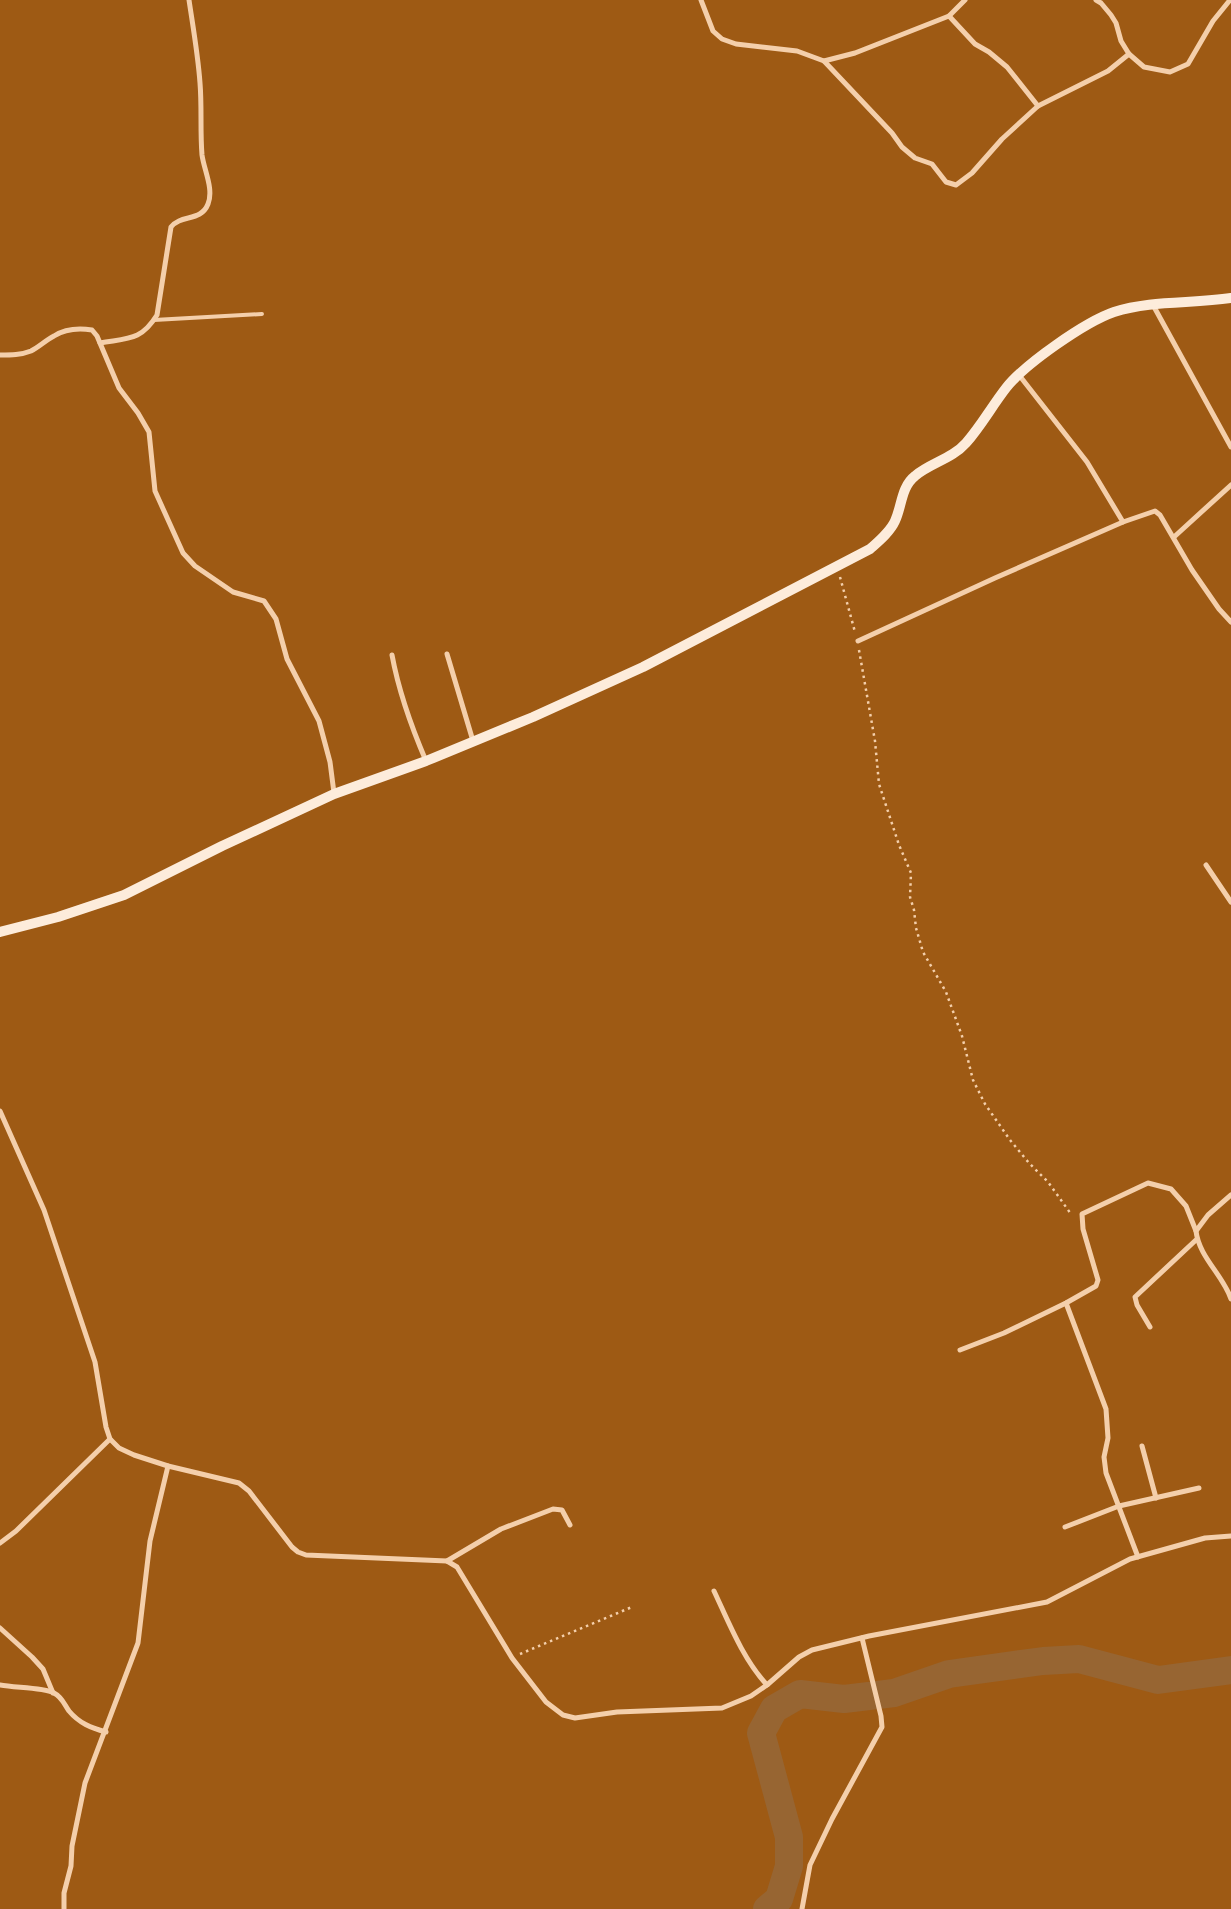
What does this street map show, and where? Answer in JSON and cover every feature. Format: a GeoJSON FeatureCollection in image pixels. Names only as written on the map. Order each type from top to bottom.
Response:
{"type":"FeatureCollection","features":[{"type":"Feature","properties":{"kind":"street"},"geometry":{"type":"LineString","coordinates":[[100,343],[138,336],[146,331],[157,315],[171,227],[180,220],[195,217],[204,211],[209,202],[209,187],[202,156],[200,83],[189,0]]}},
{"type":"Feature","properties":{"kind":"street"},"geometry":{"type":"LineString","coordinates":[[701,0],[713,31],[722,39],[736,44],[797,51],[824,61],[892,133],[902,147],[915,158],[932,164],[946,182],[952,185],[956,185],[972,173],[1002,139],[1038,106],[1108,71],[1129,54]]}},
{"type":"Feature","properties":{"kind":"street"},"geometry":{"type":"LineString","coordinates":[[824,61],[855,53],[949,16],[965,0]]}},
{"type":"Feature","properties":{"kind":"street"},"geometry":{"type":"LineString","coordinates":[[1096,0],[1101,3],[1116,23],[1121,41],[1129,54],[1144,67],[1170,72],[1188,64],[1214,21],[1230,0]]}},
{"type":"Feature","properties":{"kind":"street"},"geometry":{"type":"LineString","coordinates":[[949,16],[975,44],[989,52],[1007,67],[1038,106]]}},
{"type":"Feature","properties":{"kind":"street"},"geometry":{"type":"LineString","coordinates":[[0,932],[58,918],[124,895],[222,846],[334,794],[426,761],[533,717],[644,667],[870,549],[882,539],[895,521],[908,483],[915,476],[945,459],[964,445],[1005,389],[1019,374],[1034,361],[1090,323],[1132,307],[1231,298]]}},
{"type":"Feature","properties":{"kind":"street"},"geometry":{"type":"LineString","coordinates":[[1152,305],[1231,447]]}},
{"type":"Feature","properties":{"kind":"street"},"geometry":{"type":"LineString","coordinates":[[0,355],[17,355],[32,350],[55,335],[77,329],[92,330],[98,336],[119,388],[138,413],[149,432],[155,491],[165,517],[184,553],[195,566],[233,592],[264,601],[276,619],[287,659],[319,721],[330,762],[334,794]]}},
{"type":"Feature","properties":{"kind":"street"},"geometry":{"type":"LineString","coordinates":[[1019,374],[1087,462],[1123,522]]}},
{"type":"Feature","properties":{"kind":"street"},"geometry":{"type":"LineString","coordinates":[[1174,537],[1231,485]]}},
{"type":"Feature","properties":{"kind":"street"},"geometry":{"type":"LineString","coordinates":[[858,641],[1004,574],[1123,522],[1155,511],[1164,519],[1192,570],[1219,609],[1231,622]]}},
{"type":"Feature","properties":{"kind":"street"},"geometry":{"type":"LineString","coordinates":[[446,654],[473,741]]}},
{"type":"Feature","properties":{"kind":"street"},"geometry":{"type":"LineString","coordinates":[[392,656],[398,686],[409,720],[426,761]]}},
{"type":"Feature","properties":{"kind":"street"},"geometry":{"type":"LineString","coordinates":[[1206,865],[1231,902]]}},
{"type":"Feature","properties":{"kind":"street"},"geometry":{"type":"LineString","coordinates":[[0,1111],[44,1210],[87,1337],[95,1362],[106,1427],[110,1439],[120,1448],[134,1455],[168,1466],[239,1483],[249,1491],[292,1547],[306,1555],[447,1561],[457,1567],[512,1658],[546,1702],[563,1715],[575,1718],[617,1712],[722,1708],[737,1703],[767,1685],[798,1657],[812,1650],[862,1638],[1047,1602],[1138,1557],[1205,1538],[1231,1536]]}},
{"type":"Feature","properties":{"kind":"street"},"geometry":{"type":"LineString","coordinates":[[960,1350],[1004,1333],[1066,1303],[1097,1284],[1096,1273],[1082,1229],[1082,1214],[1148,1183],[1171,1189],[1186,1206],[1201,1249],[1222,1278],[1231,1299]]}},
{"type":"Feature","properties":{"kind":"street"},"geometry":{"type":"LineString","coordinates":[[1196,1231],[1208,1215],[1231,1195]]}},
{"type":"Feature","properties":{"kind":"street"},"geometry":{"type":"LineString","coordinates":[[1150,1327],[1137,1306],[1135,1297],[1197,1239]]}},
{"type":"Feature","properties":{"kind":"street"},"geometry":{"type":"LineString","coordinates":[[1066,1303],[1106,1409],[1108,1438],[1104,1457],[1106,1473],[1138,1557]]}},
{"type":"Feature","properties":{"kind":"street"},"geometry":{"type":"LineString","coordinates":[[0,1543],[16,1531],[110,1439]]}},
{"type":"Feature","properties":{"kind":"street"},"geometry":{"type":"LineString","coordinates":[[1142,1446],[1156,1498]]}},
{"type":"Feature","properties":{"kind":"street"},"geometry":{"type":"LineString","coordinates":[[64,1909],[64,1892],[72,1866],[72,1846],[86,1783],[138,1643],[150,1541],[168,1466]]}},
{"type":"Feature","properties":{"kind":"street"},"geometry":{"type":"LineString","coordinates":[[1065,1527],[1119,1506],[1199,1488]]}},
{"type":"Feature","properties":{"kind":"street"},"geometry":{"type":"LineString","coordinates":[[447,1561],[501,1529],[553,1509],[562,1510],[570,1525]]}},
{"type":"Feature","properties":{"kind":"street"},"geometry":{"type":"LineString","coordinates":[[714,1591],[752,1665],[767,1685]]}},
{"type":"Feature","properties":{"kind":"street"},"geometry":{"type":"LineString","coordinates":[[0,1628],[32,1657],[42,1669],[53,1693]]}},
{"type":"Feature","properties":{"kind":"street"},"geometry":{"type":"LineString","coordinates":[[802,1909],[810,1865],[832,1819],[882,1727],[862,1638]]}},
{"type":"Feature","properties":{"kind":"street"},"geometry":{"type":"LineString","coordinates":[[0,1685],[53,1693],[62,1699],[79,1720],[89,1727],[106,1732]]}},
{"type":"Feature","properties":{"kind":"lane"},"geometry":{"type":"LineString","coordinates":[[154,320],[262,314]]}},
{"type":"Feature","properties":{"kind":"path"},"geometry":{"type":"LineString","coordinates":[[837,566],[858,641],[875,741],[879,784],[899,845],[911,873],[910,898],[923,952],[946,992],[962,1036],[973,1080],[986,1104],[1010,1140],[1048,1182],[1082,1229]]}},
{"type":"Feature","properties":{"kind":"path"},"geometry":{"type":"LineString","coordinates":[[512,1658],[632,1607]]}},
{"type":"Feature","properties":{"kind":"waterway"},"geometry":{"type":"LineString","coordinates":[[767,1909],[779,1899],[789,1866],[789,1837],[761,1733],[774,1709],[800,1694],[844,1699],[894,1693],[949,1674],[1043,1661],[1079,1659],[1158,1680],[1231,1670]]}}]}
